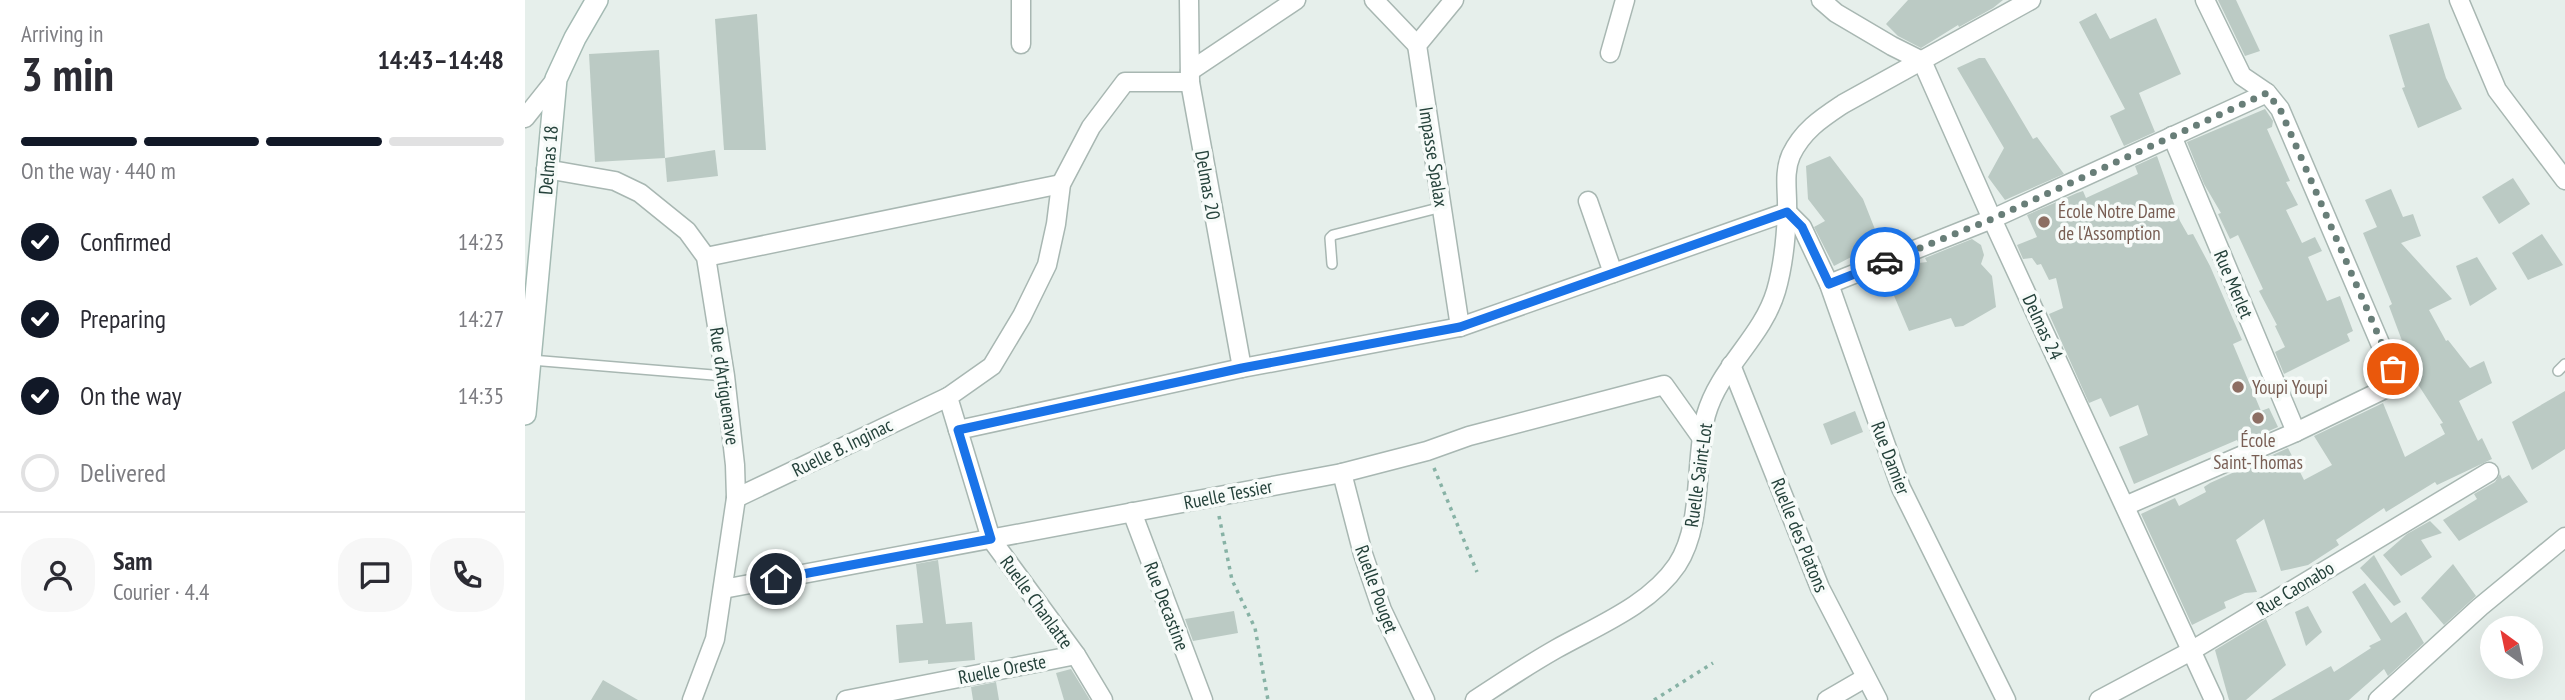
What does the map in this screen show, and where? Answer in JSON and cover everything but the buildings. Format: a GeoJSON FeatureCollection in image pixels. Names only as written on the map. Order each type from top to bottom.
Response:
{"type":"FeatureCollection","features":[{"type":"Feature","properties":{"kind":"street","name":"Delmas 18"},"geometry":{"type":"LineString","coordinates":[[525,414],[556,79],[597,0]]}},
{"type":"Feature","properties":{"kind":"street"},"geometry":{"type":"LineString","coordinates":[[1021,0],[1021,44]]}},
{"type":"Feature","properties":{"kind":"street"},"geometry":{"type":"LineString","coordinates":[[948,397],[992,366],[1022,316],[1047,265],[1062,184],[1091,127],[1125,82],[1190,76],[1296,0]]}},
{"type":"Feature","properties":{"kind":"street"},"geometry":{"type":"LineString","coordinates":[[1374,0],[1417,45],[1454,0]]}},
{"type":"Feature","properties":{"kind":"street"},"geometry":{"type":"LineString","coordinates":[[1610,54],[1625,0]]}},
{"type":"Feature","properties":{"kind":"street"},"geometry":{"type":"LineString","coordinates":[[1821,0],[1836,13],[1922,61]]}},
{"type":"Feature","properties":{"kind":"street"},"geometry":{"type":"LineString","coordinates":[[1836,13],[1850,0]]}},
{"type":"Feature","properties":{"kind":"street","name":"Ruelle Saint-Lot"},"geometry":{"type":"LineString","coordinates":[[1475,700],[1525,667],[1631,607],[1662,584],[1678,563],[1688,538],[1694,510],[1701,437],[1707,412],[1717,387],[1763,321],[1776,292],[1787,212],[1786,178],[1790,157],[1801,137],[1817,121],[1843,104],[2031,0]]}},
{"type":"Feature","properties":{"kind":"street"},"geometry":{"type":"LineString","coordinates":[[2125,506],[2296,432],[2389,387],[2394,376],[2388,356],[2280,109],[2267,93],[2242,76],[2205,0]]}},
{"type":"Feature","properties":{"kind":"street"},"geometry":{"type":"LineString","coordinates":[[2459,0],[2497,90],[2565,180]]}},
{"type":"Feature","properties":{"kind":"street","name":"Delmas 20"},"geometry":{"type":"LineString","coordinates":[[1191,1],[1190,76],[1242,368]]}},
{"type":"Feature","properties":{"kind":"street","name":"Impasse Spalax"},"geometry":{"type":"LineString","coordinates":[[1417,45],[1460,327]]}},
{"type":"Feature","properties":{"kind":"street","name":"Delmas 24"},"geometry":{"type":"LineString","coordinates":[[1922,61],[2214,700]]}},
{"type":"Feature","properties":{"kind":"street"},"geometry":{"type":"LineString","coordinates":[[525,118],[556,79]]}},
{"type":"Feature","properties":{"kind":"street"},"geometry":{"type":"LineString","coordinates":[[1829,284],[1992,219],[2267,93]]}},
{"type":"Feature","properties":{"kind":"street","name":"Rue Merlet"},"geometry":{"type":"LineString","coordinates":[[2172,136],[2296,432]]}},
{"type":"Feature","properties":{"kind":"street","name":"Rue d'Artiguenave"},"geometry":{"type":"LineString","coordinates":[[547,169],[615,181],[640,193],[687,231],[706,257],[725,376],[736,498],[716,639],[692,700]]}},
{"type":"Feature","properties":{"kind":"street"},"geometry":{"type":"LineString","coordinates":[[706,257],[1062,184]]}},
{"type":"Feature","properties":{"kind":"street"},"geometry":{"type":"LineString","coordinates":[[1588,201],[1613,273]]}},
{"type":"Feature","properties":{"kind":"street"},"geometry":{"type":"LineString","coordinates":[[958,430],[1242,368],[1460,327],[1787,212]]}},
{"type":"Feature","properties":{"kind":"street","name":"Rue Damier"},"geometry":{"type":"LineString","coordinates":[[1787,212],[1802,227],[1829,284],[1901,488],[2006,700]]}},
{"type":"Feature","properties":{"kind":"street","name":"Ruelle des Platons"},"geometry":{"type":"LineString","coordinates":[[1731,365],[1820,588],[1878,700]]}},
{"type":"Feature","properties":{"kind":"street","name":"Ruelle Tessier"},"geometry":{"type":"LineString","coordinates":[[723,589],[1342,473],[1427,451],[1469,436],[1664,385],[1701,437]]}},
{"type":"Feature","properties":{"kind":"street","name":"Ruelle Chanlatte"},"geometry":{"type":"LineString","coordinates":[[948,397],[991,539],[1076,654],[1103,700]]}},
{"type":"Feature","properties":{"kind":"street","name":"Ruelle B. Inginac"},"geometry":{"type":"LineString","coordinates":[[736,498],[948,397]]}},
{"type":"Feature","properties":{"kind":"street","name":"Rue Caonabo"},"geometry":{"type":"LineString","coordinates":[[2099,700],[2191,651],[2489,472]]}},
{"type":"Feature","properties":{"kind":"street","name":"Ruelle Pouget"},"geometry":{"type":"LineString","coordinates":[[1342,473],[1363,554],[1382,610],[1425,700]]}},
{"type":"Feature","properties":{"kind":"street","name":"Rue Decastine"},"geometry":{"type":"LineString","coordinates":[[1132,512],[1203,700]]}},
{"type":"Feature","properties":{"kind":"street"},"geometry":{"type":"LineString","coordinates":[[2378,700],[2480,607],[2565,537]]}},
{"type":"Feature","properties":{"kind":"street","name":"Ruelle Oreste"},"geometry":{"type":"LineString","coordinates":[[846,700],[1076,654]]}},
{"type":"Feature","properties":{"kind":"street"},"geometry":{"type":"LineString","coordinates":[[1828,700],[1865,678]]}},
{"type":"Feature","properties":{"kind":"lane"},"geometry":{"type":"LineString","coordinates":[[1332,264],[1330,238],[1333,235],[1442,207]]}},
{"type":"Feature","properties":{"kind":"lane"},"geometry":{"type":"LineString","coordinates":[[531,360],[725,376]]}},
{"type":"Feature","properties":{"kind":"path"},"geometry":{"type":"LineString","coordinates":[[1427,451],[1477,572]]}},
{"type":"Feature","properties":{"kind":"path"},"geometry":{"type":"LineString","coordinates":[[1215,496],[1232,580],[1255,628],[1268,700]]}},
{"type":"Feature","properties":{"kind":"path"},"geometry":{"type":"LineString","coordinates":[[1654,700],[1713,663]]}},
{"type":"Feature","properties":{"kind":"way so far"},"geometry":{"type":"LineString","coordinates":[[1885,262],[1992,219],[2267,93],[2280,109],[2393,369]]}},
{"type":"Feature","properties":{"kind":"place","name":"École Notre Dame de l'Assomption"},"geometry":{"type":"Point","coordinates":[2044,222]}},
{"type":"Feature","properties":{"kind":"place","name":"Youpi Youpi"},"geometry":{"type":"Point","coordinates":[2238,387]}},
{"type":"Feature","properties":{"kind":"place","name":"École Saint-Thomas"},"geometry":{"type":"Point","coordinates":[2258,418]}},
{"type":"Feature","properties":{"kind":"route"},"geometry":{"type":"LineString","coordinates":[[776,579],[991,539],[958,430],[1242,368],[1460,327],[1787,212],[1802,227],[1829,284],[1885,262]]}}]}
